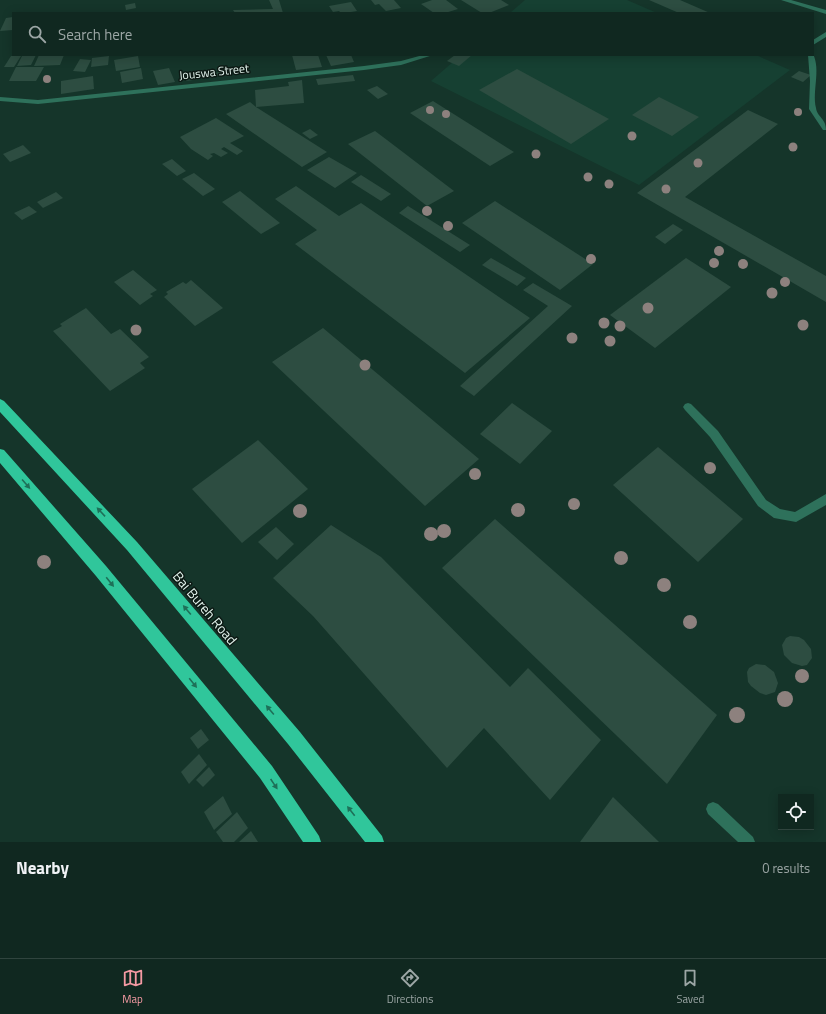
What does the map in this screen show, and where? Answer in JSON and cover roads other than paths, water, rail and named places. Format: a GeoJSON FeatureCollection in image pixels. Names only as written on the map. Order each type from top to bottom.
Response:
{"type":"FeatureCollection","features":[{"type":"Feature","properties":{"kind":"highway","name":"Bai Bureh Road"},"geometry":{"type":"LineString","coordinates":[[0,404],[132,546],[289,732],[376,842]]}},
{"type":"Feature","properties":{"kind":"highway"},"geometry":{"type":"LineString","coordinates":[[0,454],[101,571],[266,772],[313,842]]}},
{"type":"Feature","properties":{"kind":"street"},"geometry":{"type":"LineString","coordinates":[[784,0],[826,12]]}},
{"type":"Feature","properties":{"kind":"street"},"geometry":{"type":"LineString","coordinates":[[814,42],[826,34]]}},
{"type":"Feature","properties":{"kind":"street","name":"Jouswa Street"},"geometry":{"type":"LineString","coordinates":[[0,99],[38,102],[364,68],[426,56]]}},
{"type":"Feature","properties":{"kind":"street"},"geometry":{"type":"LineString","coordinates":[[811,56],[813,81],[812,109],[826,128]]}},
{"type":"Feature","properties":{"kind":"street"},"geometry":{"type":"LineString","coordinates":[[688,407],[714,434],[762,503],[778,514],[796,517],[826,499]]}},
{"type":"Feature","properties":{"kind":"street"},"geometry":{"type":"LineString","coordinates":[[713,809],[748,842]]}}]}
